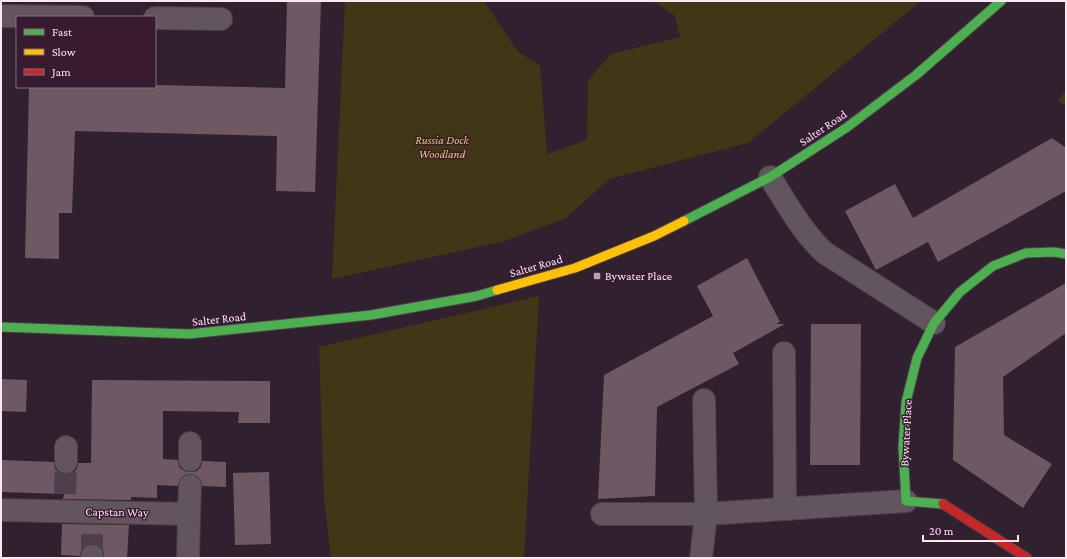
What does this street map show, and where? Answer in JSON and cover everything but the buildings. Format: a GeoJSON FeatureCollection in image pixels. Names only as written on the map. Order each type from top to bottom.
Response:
{"type":"FeatureCollection","features":[{"type":"Feature","properties":{"kind":"main road","name":"Salter Road"},"geometry":{"type":"LineString","coordinates":[[1,327],[189,334],[371,315],[477,296],[575,268],[654,236],[770,177],[846,128],[916,75],[1001,1]]}},
{"type":"Feature","properties":{"kind":"main road","name":"Bywater Place"},"geometry":{"type":"LineString","coordinates":[[906,501],[903,447],[906,402],[917,358],[934,323],[960,292],[993,266],[1026,253],[1054,252],[1066,254]]}},
{"type":"Feature","properties":{"kind":"main road"},"geometry":{"type":"LineString","coordinates":[[906,501],[942,503],[1027,558]]}},
{"type":"Feature","properties":{"kind":"street"},"geometry":{"type":"LineString","coordinates":[[1,16],[16,16]]}},
{"type":"Feature","properties":{"kind":"street"},"geometry":{"type":"LineString","coordinates":[[156,18],[221,18]]}},
{"type":"Feature","properties":{"kind":"street"},"geometry":{"type":"LineString","coordinates":[[770,177],[813,242],[825,253],[934,323]]}},
{"type":"Feature","properties":{"kind":"street"},"geometry":{"type":"LineString","coordinates":[[784,353],[785,509]]}},
{"type":"Feature","properties":{"kind":"street"},"geometry":{"type":"LineString","coordinates":[[701,558],[706,514],[704,400]]}},
{"type":"Feature","properties":{"kind":"street"},"geometry":{"type":"LineString","coordinates":[[188,558],[190,486]]}},
{"type":"Feature","properties":{"kind":"street"},"geometry":{"type":"LineString","coordinates":[[602,514],[706,514],[906,501]]}},
{"type":"Feature","properties":{"kind":"street","name":"Capstan Way"},"geometry":{"type":"LineString","coordinates":[[1,510],[65,503],[92,520],[189,514]]}},
{"type":"Feature","properties":{"kind":"green space","name":"Russia Dock Woodland"},"geometry":{"type":"Polygon","coordinates":[[[345,1],[484,1],[518,52],[540,65],[547,154],[587,140],[588,80],[611,54],[680,37],[675,16],[653,1],[921,1],[748,143],[609,179],[566,218],[505,241],[332,279],[345,1]]]}},
{"type":"Feature","properties":{"kind":"green space"},"geometry":{"type":"Polygon","coordinates":[[[1066,89],[1066,106],[1058,101],[1066,89]]]}},
{"type":"Feature","properties":{"kind":"green space"},"geometry":{"type":"Polygon","coordinates":[[[539,296],[524,558],[331,558],[324,498],[319,347],[539,296]]]}},
{"type":"Feature","properties":{"kind":"tunnel"},"geometry":{"type":"LineString","coordinates":[[65,494],[66,462]]}},
{"type":"Feature","properties":{"kind":"tunnel"},"geometry":{"type":"LineString","coordinates":[[92,529],[92,556]]}},
{"type":"Feature","properties":{"kind":"traffic: fast"},"geometry":{"type":"LineString","coordinates":[[684,221],[770,177],[846,128],[916,75],[1001,1]]}},
{"type":"Feature","properties":{"kind":"traffic: fast"},"geometry":{"type":"LineString","coordinates":[[943,504],[906,501],[903,447],[906,402],[917,358],[934,323],[960,292],[993,266],[1026,253],[1054,252],[1066,254]]}},
{"type":"Feature","properties":{"kind":"traffic: fast"},"geometry":{"type":"LineString","coordinates":[[1,327],[189,334],[371,315],[477,296],[497,290]]}},
{"type":"Feature","properties":{"kind":"traffic: slow"},"geometry":{"type":"LineString","coordinates":[[497,290],[575,268],[654,236],[684,221]]}},
{"type":"Feature","properties":{"kind":"traffic: jam"},"geometry":{"type":"LineString","coordinates":[[943,504],[1027,558]]}},
{"type":"Feature","properties":{"kind":"place","name":"Bywater Place"},"geometry":{"type":"Point","coordinates":[597,276]}}]}
